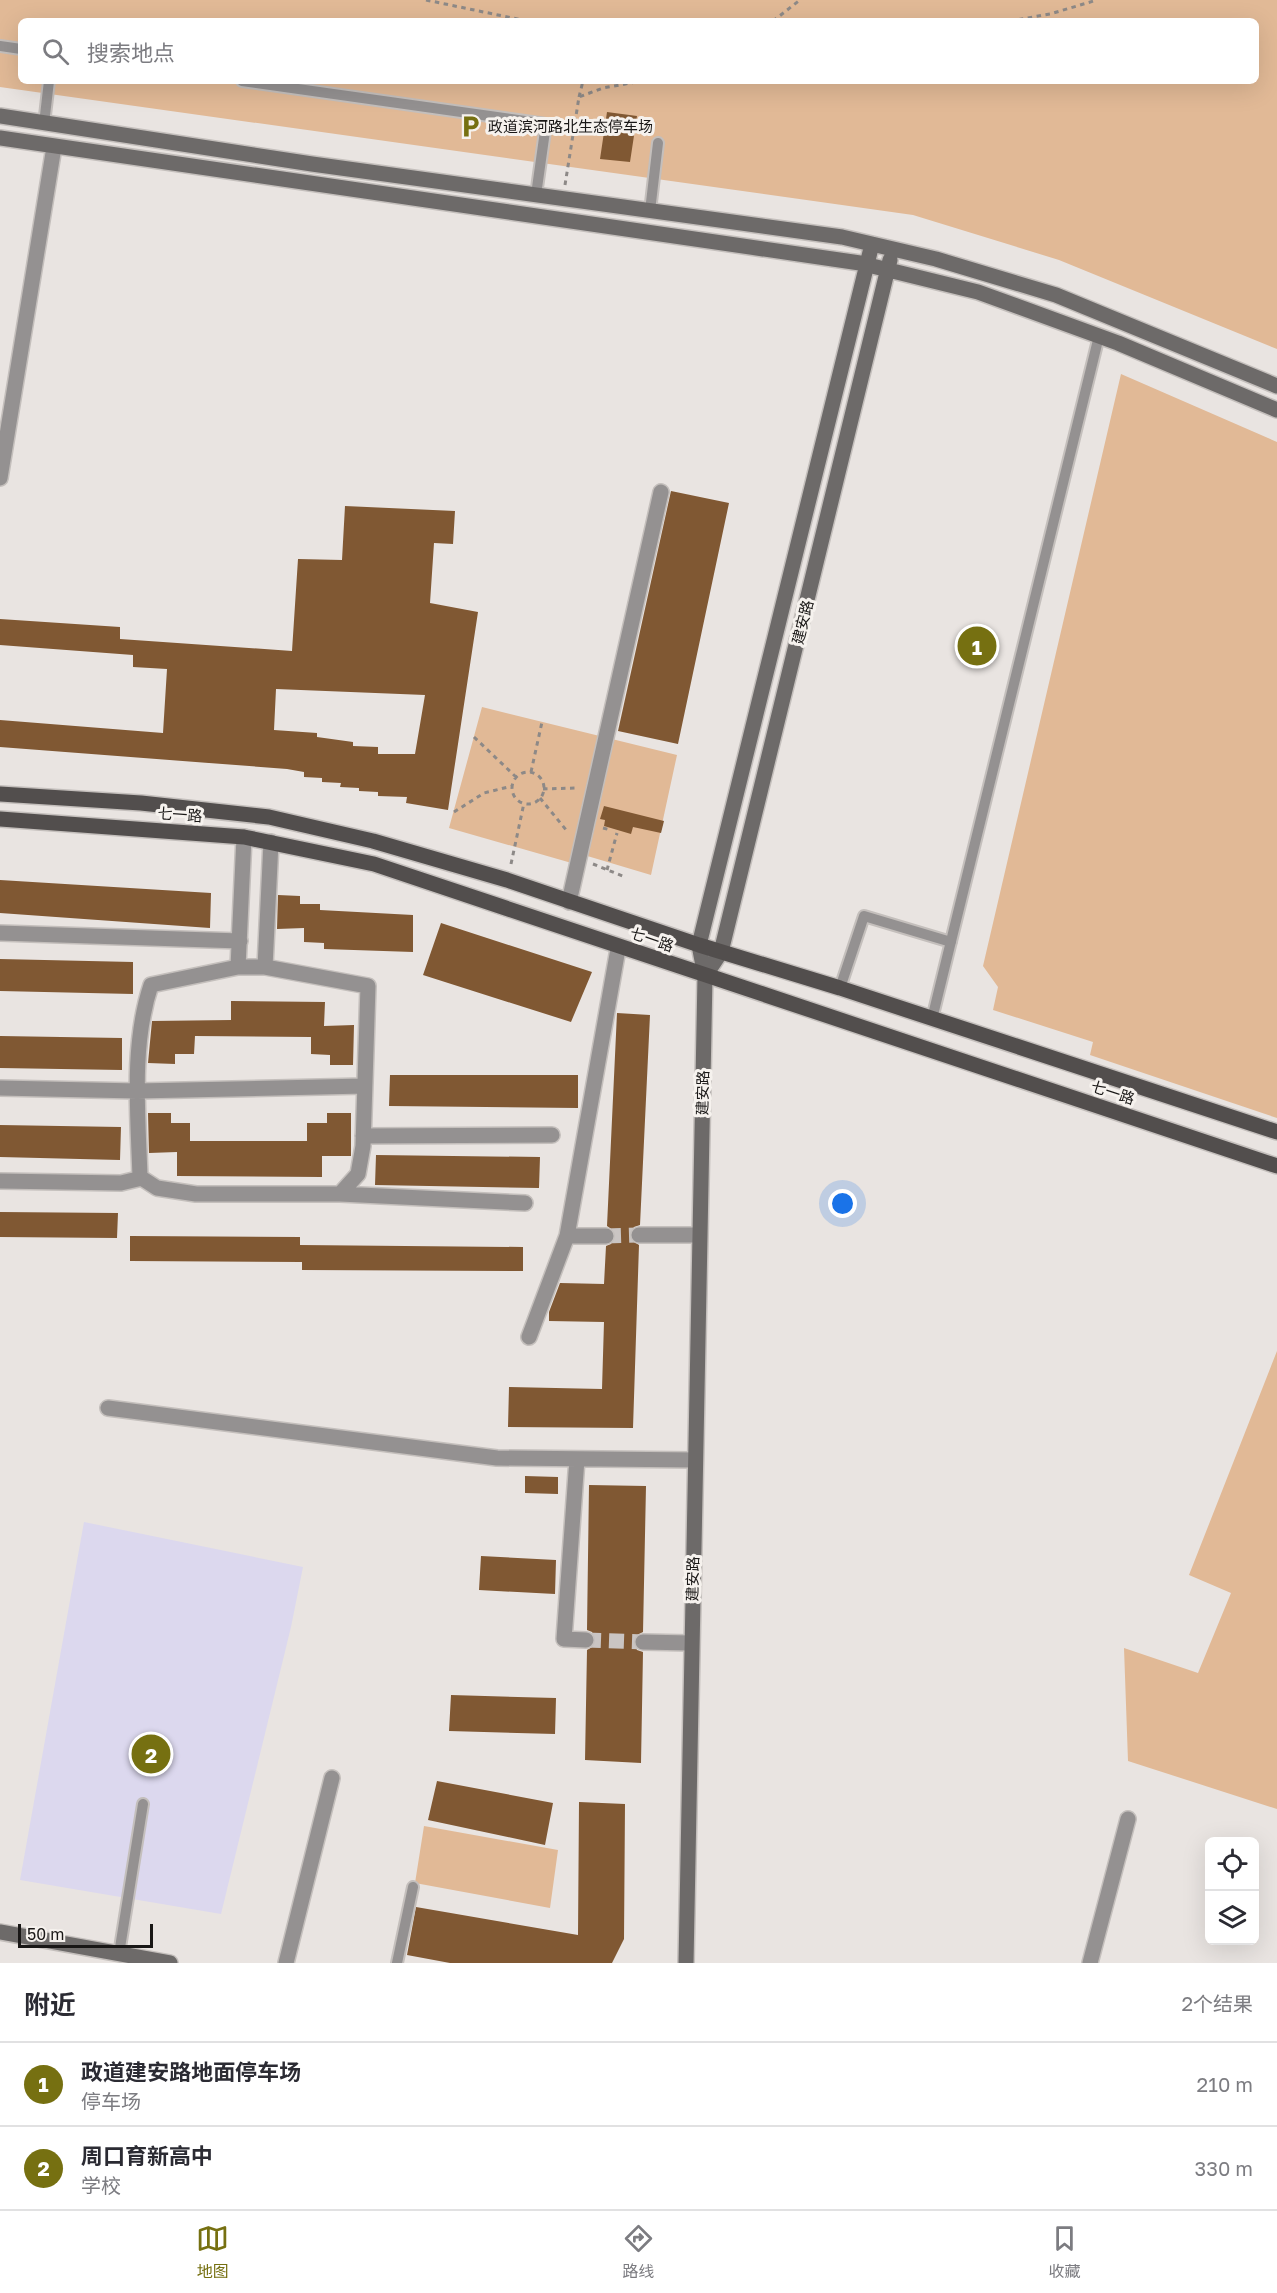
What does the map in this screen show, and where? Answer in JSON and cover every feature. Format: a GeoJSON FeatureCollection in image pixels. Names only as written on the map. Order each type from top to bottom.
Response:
{"type":"FeatureCollection","features":[{"type":"Feature","properties":{"kind":"main road","name":"七一路"},"geometry":{"type":"LineString","coordinates":[[0,794],[141,804],[269,817],[373,841],[507,880],[699,945],[840,988],[1277,1132]]}},
{"type":"Feature","properties":{"kind":"main road","name":"七一路"},"geometry":{"type":"LineString","coordinates":[[0,819],[244,837],[374,864],[1277,1166]]}},
{"type":"Feature","properties":{"kind":"street"},"geometry":{"type":"LineString","coordinates":[[0,116],[563,199],[842,237],[936,259],[1056,295],[1277,386]]}},
{"type":"Feature","properties":{"kind":"street"},"geometry":{"type":"LineString","coordinates":[[0,138],[868,265],[978,292],[1099,336],[1277,410]]}},
{"type":"Feature","properties":{"kind":"street"},"geometry":{"type":"LineString","coordinates":[[0,478],[54,147]]}},
{"type":"Feature","properties":{"kind":"street"},"geometry":{"type":"LineString","coordinates":[[705,976],[699,945],[872,244]]}},
{"type":"Feature","properties":{"kind":"street","name":"建安路"},"geometry":{"type":"LineString","coordinates":[[686,1963],[690,1643],[705,976],[721,952],[893,249]]}},
{"type":"Feature","properties":{"kind":"street"},"geometry":{"type":"LineString","coordinates":[[568,902],[662,492]]}},
{"type":"Feature","properties":{"kind":"street"},"geometry":{"type":"LineString","coordinates":[[238,967],[244,837]]}},
{"type":"Feature","properties":{"kind":"street"},"geometry":{"type":"LineString","coordinates":[[265,967],[272,842]]}},
{"type":"Feature","properties":{"kind":"street"},"geometry":{"type":"LineString","coordinates":[[0,933],[240,941]]}},
{"type":"Feature","properties":{"kind":"street"},"geometry":{"type":"LineString","coordinates":[[529,1337],[567,1236],[618,949]]}},
{"type":"Feature","properties":{"kind":"street"},"geometry":{"type":"LineString","coordinates":[[340,1194],[358,1174],[363,1136],[368,986],[265,967],[238,967],[151,985],[143,1008],[137,1091],[140,1177],[157,1188],[196,1194],[340,1194],[525,1203]]}},
{"type":"Feature","properties":{"kind":"street"},"geometry":{"type":"LineString","coordinates":[[0,1088],[137,1091],[364,1086]]}},
{"type":"Feature","properties":{"kind":"street"},"geometry":{"type":"LineString","coordinates":[[363,1136],[552,1135]]}},
{"type":"Feature","properties":{"kind":"street"},"geometry":{"type":"LineString","coordinates":[[0,1181],[121,1183],[142,1178]]}},
{"type":"Feature","properties":{"kind":"street"},"geometry":{"type":"LineString","coordinates":[[639,1235],[699,1235]]}},
{"type":"Feature","properties":{"kind":"street"},"geometry":{"type":"LineString","coordinates":[[567,1236],[606,1236]]}},
{"type":"Feature","properties":{"kind":"street"},"geometry":{"type":"LineString","coordinates":[[108,1408],[497,1458],[694,1460]]}},
{"type":"Feature","properties":{"kind":"street"},"geometry":{"type":"LineString","coordinates":[[577,1459],[564,1639],[586,1640]]}},
{"type":"Feature","properties":{"kind":"street"},"geometry":{"type":"LineString","coordinates":[[643,1642],[690,1643]]}},
{"type":"Feature","properties":{"kind":"street"},"geometry":{"type":"LineString","coordinates":[[286,1963],[332,1778]]}},
{"type":"Feature","properties":{"kind":"street"},"geometry":{"type":"LineString","coordinates":[[1090,1963],[1128,1819]]}},
{"type":"Feature","properties":{"kind":"street"},"geometry":{"type":"LineString","coordinates":[[0,1932],[170,1963]]}},
{"type":"Feature","properties":{"kind":"lane"},"geometry":{"type":"LineString","coordinates":[[0,46],[18,49]]}},
{"type":"Feature","properties":{"kind":"lane"},"geometry":{"type":"LineString","coordinates":[[44,124],[49,84]]}},
{"type":"Feature","properties":{"kind":"lane"},"geometry":{"type":"LineString","coordinates":[[263,84],[546,124],[536,195]]}},
{"type":"Feature","properties":{"kind":"lane"},"geometry":{"type":"LineString","coordinates":[[650,211],[658,143]]}},
{"type":"Feature","properties":{"kind":"lane"},"geometry":{"type":"LineString","coordinates":[[932,1019],[1099,336]]}},
{"type":"Feature","properties":{"kind":"lane"},"geometry":{"type":"LineString","coordinates":[[840,988],[864,916],[951,942]]}},
{"type":"Feature","properties":{"kind":"lane"},"geometry":{"type":"LineString","coordinates":[[119,1954],[143,1804]]}},
{"type":"Feature","properties":{"kind":"lane"},"geometry":{"type":"LineString","coordinates":[[397,1963],[413,1887]]}},
{"type":"Feature","properties":{"kind":"path"},"geometry":{"type":"LineString","coordinates":[[426,0],[513,18]]}},
{"type":"Feature","properties":{"kind":"path"},"geometry":{"type":"LineString","coordinates":[[777,18],[800,0]]}},
{"type":"Feature","properties":{"kind":"path"},"geometry":{"type":"LineString","coordinates":[[1027,18],[1050,14],[1097,0]]}},
{"type":"Feature","properties":{"kind":"path"},"geometry":{"type":"LineString","coordinates":[[563,199],[583,84]]}},
{"type":"Feature","properties":{"kind":"path"},"geometry":{"type":"LineString","coordinates":[[579,97],[603,88],[625,84]]}},
{"type":"Feature","properties":{"kind":"path"},"geometry":{"type":"LineString","coordinates":[[531,772],[542,722]]}},
{"type":"Feature","properties":{"kind":"path"},"geometry":{"type":"LineString","coordinates":[[474,737],[516,777]]}},
{"type":"Feature","properties":{"kind":"path"},"geometry":{"type":"LineString","coordinates":[[531,772],[538,775],[543,789],[540,798],[524,803],[517,800],[512,786],[516,777],[522,773],[531,772]]}},
{"type":"Feature","properties":{"kind":"path"},"geometry":{"type":"LineString","coordinates":[[543,789],[572,789],[596,780]]}},
{"type":"Feature","properties":{"kind":"path"},"geometry":{"type":"LineString","coordinates":[[454,812],[484,793],[512,786]]}},
{"type":"Feature","properties":{"kind":"path"},"geometry":{"type":"LineString","coordinates":[[540,798],[566,826],[579,859],[625,877]]}},
{"type":"Feature","properties":{"kind":"path"},"geometry":{"type":"LineString","coordinates":[[507,880],[524,803]]}},
{"type":"Feature","properties":{"kind":"path"},"geometry":{"type":"LineString","coordinates":[[607,870],[617,833]]}},
{"type":"Feature","properties":{"kind":"shaded area"},"geometry":{"type":"Polygon","coordinates":[[[0,0],[1277,0],[1277,349],[1059,260],[913,215],[0,87],[0,0]]]}},
{"type":"Feature","properties":{"kind":"shaded area"},"geometry":{"type":"Polygon","coordinates":[[[1121,374],[1277,442],[1277,1118],[1090,1055],[1093,1042],[993,1010],[998,987],[983,966],[1121,374]]]}},
{"type":"Feature","properties":{"kind":"shaded area"},"geometry":{"type":"Polygon","coordinates":[[[482,707],[677,755],[651,875],[584,855],[582,866],[449,828],[482,707]]]}},
{"type":"Feature","properties":{"kind":"shaded area"},"geometry":{"type":"Polygon","coordinates":[[[1277,1351],[1277,1809],[1128,1761],[1124,1648],[1198,1673],[1231,1593],[1189,1575],[1277,1351]]]}},
{"type":"Feature","properties":{"kind":"shaded area"},"geometry":{"type":"Polygon","coordinates":[[[84,1522],[303,1567],[291,1627],[221,1914],[20,1880],[84,1522]]]}},
{"type":"Feature","properties":{"kind":"shaded area"},"geometry":{"type":"Polygon","coordinates":[[[424,1826],[558,1850],[550,1908],[415,1883],[424,1826]]]}},
{"type":"Feature","properties":{"kind":"building"},"geometry":{"type":"Polygon","coordinates":[[[607,112],[637,116],[630,162],[600,159],[607,112]]]}},
{"type":"Feature","properties":{"kind":"building"},"geometry":{"type":"Polygon","coordinates":[[[671,491],[729,503],[678,744],[618,731],[671,491]]]}},
{"type":"Feature","properties":{"kind":"building"},"geometry":{"type":"Polygon","coordinates":[[[345,506],[455,511],[453,544],[434,543],[430,603],[478,612],[448,810],[406,803],[407,797],[378,796],[378,792],[340,787],[341,783],[322,782],[322,778],[304,777],[304,772],[287,769],[0,747],[0,720],[163,733],[167,669],[133,667],[133,655],[0,645],[0,619],[120,627],[120,639],[292,651],[298,559],[342,560],[345,506]],[[276,689],[274,730],[317,733],[317,737],[353,742],[353,746],[378,747],[378,754],[415,754],[425,695],[276,689]]]}},
{"type":"Feature","properties":{"kind":"building"},"geometry":{"type":"Polygon","coordinates":[[[604,806],[664,821],[661,833],[633,827],[631,834],[604,826],[605,820],[600,819],[604,806]]]}},
{"type":"Feature","properties":{"kind":"building"},"geometry":{"type":"Polygon","coordinates":[[[0,880],[211,893],[210,928],[0,913],[0,880]]]}},
{"type":"Feature","properties":{"kind":"building"},"geometry":{"type":"Polygon","coordinates":[[[278,895],[300,896],[300,904],[320,904],[320,910],[413,915],[413,952],[324,949],[324,943],[304,942],[304,928],[277,929],[278,895]]]}},
{"type":"Feature","properties":{"kind":"building"},"geometry":{"type":"Polygon","coordinates":[[[441,923],[592,972],[571,1022],[423,975],[441,923]]]}},
{"type":"Feature","properties":{"kind":"building"},"geometry":{"type":"Polygon","coordinates":[[[0,959],[133,962],[133,994],[0,991],[0,959]]]}},
{"type":"Feature","properties":{"kind":"building"},"geometry":{"type":"Polygon","coordinates":[[[231,1001],[325,1002],[324,1026],[354,1025],[353,1065],[330,1065],[330,1055],[311,1054],[311,1037],[195,1036],[194,1054],[175,1054],[175,1064],[148,1063],[152,1021],[231,1020],[231,1001]]]}},
{"type":"Feature","properties":{"kind":"building"},"geometry":{"type":"Polygon","coordinates":[[[617,1013],[650,1015],[640,1225],[634,1227],[629,1234],[631,1240],[639,1245],[633,1428],[508,1427],[509,1387],[602,1389],[604,1322],[549,1321],[549,1312],[560,1283],[604,1284],[606,1246],[611,1244],[616,1237],[614,1231],[607,1226],[617,1013]]]}},
{"type":"Feature","properties":{"kind":"building"},"geometry":{"type":"Polygon","coordinates":[[[0,1036],[122,1038],[122,1070],[0,1068],[0,1036]]]}},
{"type":"Feature","properties":{"kind":"building"},"geometry":{"type":"Polygon","coordinates":[[[390,1075],[578,1075],[578,1108],[389,1106],[390,1075]]]}},
{"type":"Feature","properties":{"kind":"building"},"geometry":{"type":"Polygon","coordinates":[[[148,1113],[171,1113],[171,1123],[190,1123],[190,1141],[307,1141],[307,1123],[327,1123],[327,1113],[351,1113],[351,1156],[322,1156],[322,1177],[177,1176],[177,1152],[149,1153],[148,1113]]]}},
{"type":"Feature","properties":{"kind":"building"},"geometry":{"type":"Polygon","coordinates":[[[0,1125],[121,1127],[120,1160],[0,1157],[0,1125]]]}},
{"type":"Feature","properties":{"kind":"building"},"geometry":{"type":"Polygon","coordinates":[[[376,1155],[540,1157],[539,1188],[375,1185],[376,1155]]]}},
{"type":"Feature","properties":{"kind":"building"},"geometry":{"type":"Polygon","coordinates":[[[0,1212],[118,1213],[117,1238],[0,1237],[0,1212]]]}},
{"type":"Feature","properties":{"kind":"building"},"geometry":{"type":"Polygon","coordinates":[[[130,1236],[300,1237],[300,1245],[523,1247],[523,1271],[302,1270],[302,1262],[130,1261],[130,1236]]]}},
{"type":"Feature","properties":{"kind":"building"},"geometry":{"type":"Polygon","coordinates":[[[525,1476],[558,1477],[558,1494],[525,1493],[525,1476]]]}},
{"type":"Feature","properties":{"kind":"building"},"geometry":{"type":"Polygon","coordinates":[[[589,1485],[646,1486],[643,1632],[635,1636],[633,1642],[637,1650],[643,1652],[641,1763],[585,1760],[587,1650],[594,1646],[596,1640],[592,1632],[587,1630],[589,1485]]]}},
{"type":"Feature","properties":{"kind":"building"},"geometry":{"type":"Polygon","coordinates":[[[481,1556],[556,1560],[555,1594],[479,1590],[481,1556]]]}},
{"type":"Feature","properties":{"kind":"building"},"geometry":{"type":"Polygon","coordinates":[[[451,1695],[556,1698],[555,1734],[449,1731],[451,1695]]]}},
{"type":"Feature","properties":{"kind":"building"},"geometry":{"type":"Polygon","coordinates":[[[437,1781],[553,1803],[545,1845],[428,1820],[437,1781]]]}},
{"type":"Feature","properties":{"kind":"building"},"geometry":{"type":"Polygon","coordinates":[[[579,1802],[625,1804],[624,1939],[612,1963],[450,1963],[407,1955],[416,1907],[578,1935],[579,1802]]]}},
{"type":"Feature","properties":{"kind":"tunnel"},"geometry":{"type":"LineString","coordinates":[[606,1236],[639,1235]]}},
{"type":"Feature","properties":{"kind":"tunnel"},"geometry":{"type":"LineString","coordinates":[[586,1640],[643,1642]]}},
{"type":"Feature","properties":{"kind":"place","name":"政道滨河路北生态停车场"},"geometry":{"type":"Point","coordinates":[470,126]}},
{"type":"Feature","properties":{"kind":"place","name":"政道建安路地面停车场"},"geometry":{"type":"Point","coordinates":[977,646]}},
{"type":"Feature","properties":{"kind":"place","name":"周口育新高中"},"geometry":{"type":"Point","coordinates":[151,1754]}}]}
